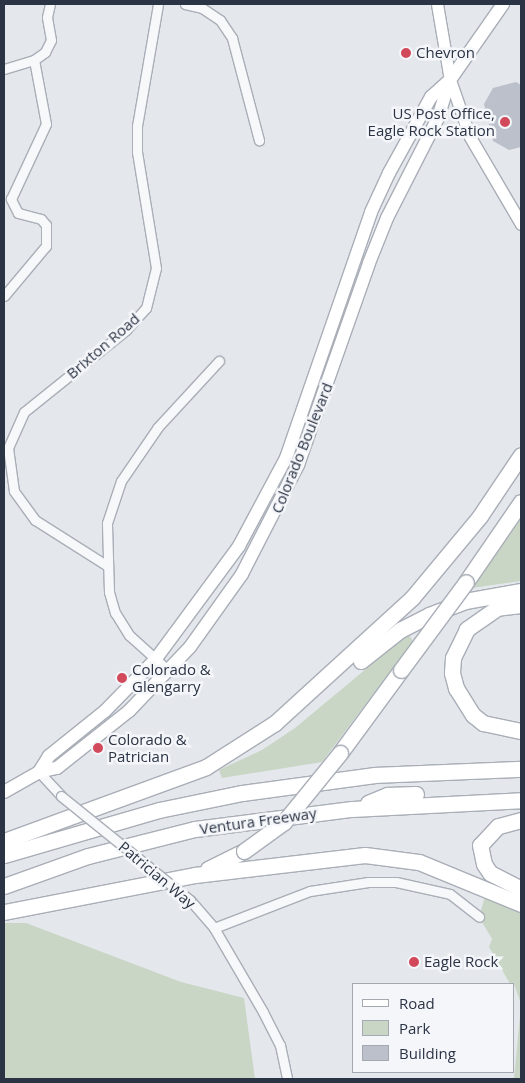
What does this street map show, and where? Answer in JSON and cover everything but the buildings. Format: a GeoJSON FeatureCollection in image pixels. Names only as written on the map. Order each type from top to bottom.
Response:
{"type":"FeatureCollection","features":[{"type":"Feature","properties":{"kind":"highway"},"geometry":{"type":"LineString","coordinates":[[247,743],[311,694],[412,598],[480,516],[521,455]]}},
{"type":"Feature","properties":{"kind":"highway"},"geometry":{"type":"LineString","coordinates":[[195,875],[244,851],[284,822],[340,753],[466,582],[521,502]]}},
{"type":"Feature","properties":{"kind":"highway"},"geometry":{"type":"LineString","coordinates":[[4,841],[206,767],[309,703],[400,630],[465,601],[521,591]]}},
{"type":"Feature","properties":{"kind":"highway"},"geometry":{"type":"LineString","coordinates":[[521,605],[497,608],[467,628],[453,658],[452,673],[456,688],[473,715],[483,724],[521,731]]}},
{"type":"Feature","properties":{"kind":"highway","name":"Ventura Freeway"},"geometry":{"type":"LineString","coordinates":[[4,855],[159,810],[251,792],[375,775],[521,769]]}},
{"type":"Feature","properties":{"kind":"highway"},"geometry":{"type":"LineString","coordinates":[[375,775],[392,782],[521,779]]}},
{"type":"Feature","properties":{"kind":"highway"},"geometry":{"type":"LineString","coordinates":[[352,809],[387,795],[521,792]]}},
{"type":"Feature","properties":{"kind":"highway","name":"Ventura Freeway"},"geometry":{"type":"LineString","coordinates":[[4,886],[141,840],[257,820],[352,809],[521,800]]}},
{"type":"Feature","properties":{"kind":"highway"},"geometry":{"type":"LineString","coordinates":[[521,820],[498,826],[480,845],[490,873],[521,889]]}},
{"type":"Feature","properties":{"kind":"highway"},"geometry":{"type":"LineString","coordinates":[[4,912],[195,875],[336,856],[394,857],[449,872],[521,904]]}},
{"type":"Feature","properties":{"kind":"main road"},"geometry":{"type":"LineString","coordinates":[[437,4],[450,80],[470,137],[521,224]]}},
{"type":"Feature","properties":{"kind":"main road","name":"Colorado Boulevard"},"geometry":{"type":"LineString","coordinates":[[39,772],[49,756],[105,711],[155,660],[239,546],[286,458],[371,212],[411,131],[431,97],[450,80],[503,4]]}},
{"type":"Feature","properties":{"kind":"main road","name":"Colorado Boulevard"},"geometry":{"type":"LineString","coordinates":[[4,792],[39,772],[57,768],[112,726],[168,671],[223,603],[252,555],[298,465],[387,218],[438,118],[450,80]]}},
{"type":"Feature","properties":{"kind":"main road"},"geometry":{"type":"LineString","coordinates":[[371,212],[387,218]]}},
{"type":"Feature","properties":{"kind":"main road"},"geometry":{"type":"LineString","coordinates":[[286,458],[298,465]]}},
{"type":"Feature","properties":{"kind":"main road"},"geometry":{"type":"LineString","coordinates":[[239,546],[252,555]]}},
{"type":"Feature","properties":{"kind":"street"},"geometry":{"type":"LineString","coordinates":[[4,70],[34,60],[45,52],[51,40],[47,17],[50,4]]}},
{"type":"Feature","properties":{"kind":"street","name":"Brixton Road"},"geometry":{"type":"LineString","coordinates":[[106,565],[35,520],[14,491],[6,456],[24,412],[126,330],[146,308],[156,268],[137,152],[138,126],[158,4]]}},
{"type":"Feature","properties":{"kind":"street"},"geometry":{"type":"LineString","coordinates":[[186,4],[202,8],[220,20],[232,38],[259,140]]}},
{"type":"Feature","properties":{"kind":"street"},"geometry":{"type":"LineString","coordinates":[[4,296],[46,246],[46,225],[40,219],[18,213],[11,199],[46,124],[34,60]]}},
{"type":"Feature","properties":{"kind":"street"},"geometry":{"type":"LineString","coordinates":[[168,671],[121,624],[109,592],[106,565],[107,522],[121,481],[158,427],[219,361]]}},
{"type":"Feature","properties":{"kind":"street","name":"Patrician Way"},"geometry":{"type":"LineString","coordinates":[[39,772],[61,796],[190,900],[214,928],[280,1045],[287,1079]]}},
{"type":"Feature","properties":{"kind":"street"},"geometry":{"type":"LineString","coordinates":[[214,928],[310,891],[368,882],[396,882],[450,894],[479,917]]}},
{"type":"Feature","properties":{"kind":"green space"},"geometry":{"type":"Polygon","coordinates":[[[521,519],[521,581],[472,588],[521,519]]]}},
{"type":"Feature","properties":{"kind":"green space"},"geometry":{"type":"Polygon","coordinates":[[[408,634],[413,641],[322,762],[222,778],[219,770],[262,750],[295,728],[408,634]]]}},
{"type":"Feature","properties":{"kind":"green space"},"geometry":{"type":"Polygon","coordinates":[[[486,893],[521,905],[521,1004],[515,983],[509,983],[489,947],[492,939],[479,917],[486,893]]]}},
{"type":"Feature","properties":{"kind":"green space"},"geometry":{"type":"Polygon","coordinates":[[[4,923],[26,923],[181,982],[244,998],[255,1079],[4,1079],[4,923]]]}},
{"type":"Feature","properties":{"kind":"green space"},"geometry":{"type":"Polygon","coordinates":[[[521,1005],[521,1079],[514,1079],[521,1005]]]}},
{"type":"Feature","properties":{"kind":"place","name":"Chevron"},"geometry":{"type":"Point","coordinates":[406,53]}},
{"type":"Feature","properties":{"kind":"place","name":"US Post Office, Eagle Rock Station"},"geometry":{"type":"Point","coordinates":[505,122]}},
{"type":"Feature","properties":{"kind":"place","name":"Colorado & Glengarry"},"geometry":{"type":"Point","coordinates":[122,678]}},
{"type":"Feature","properties":{"kind":"place","name":"Colorado & Patrician"},"geometry":{"type":"Point","coordinates":[98,748]}},
{"type":"Feature","properties":{"kind":"place","name":"Eagle Rock"},"geometry":{"type":"Point","coordinates":[414,962]}}]}
